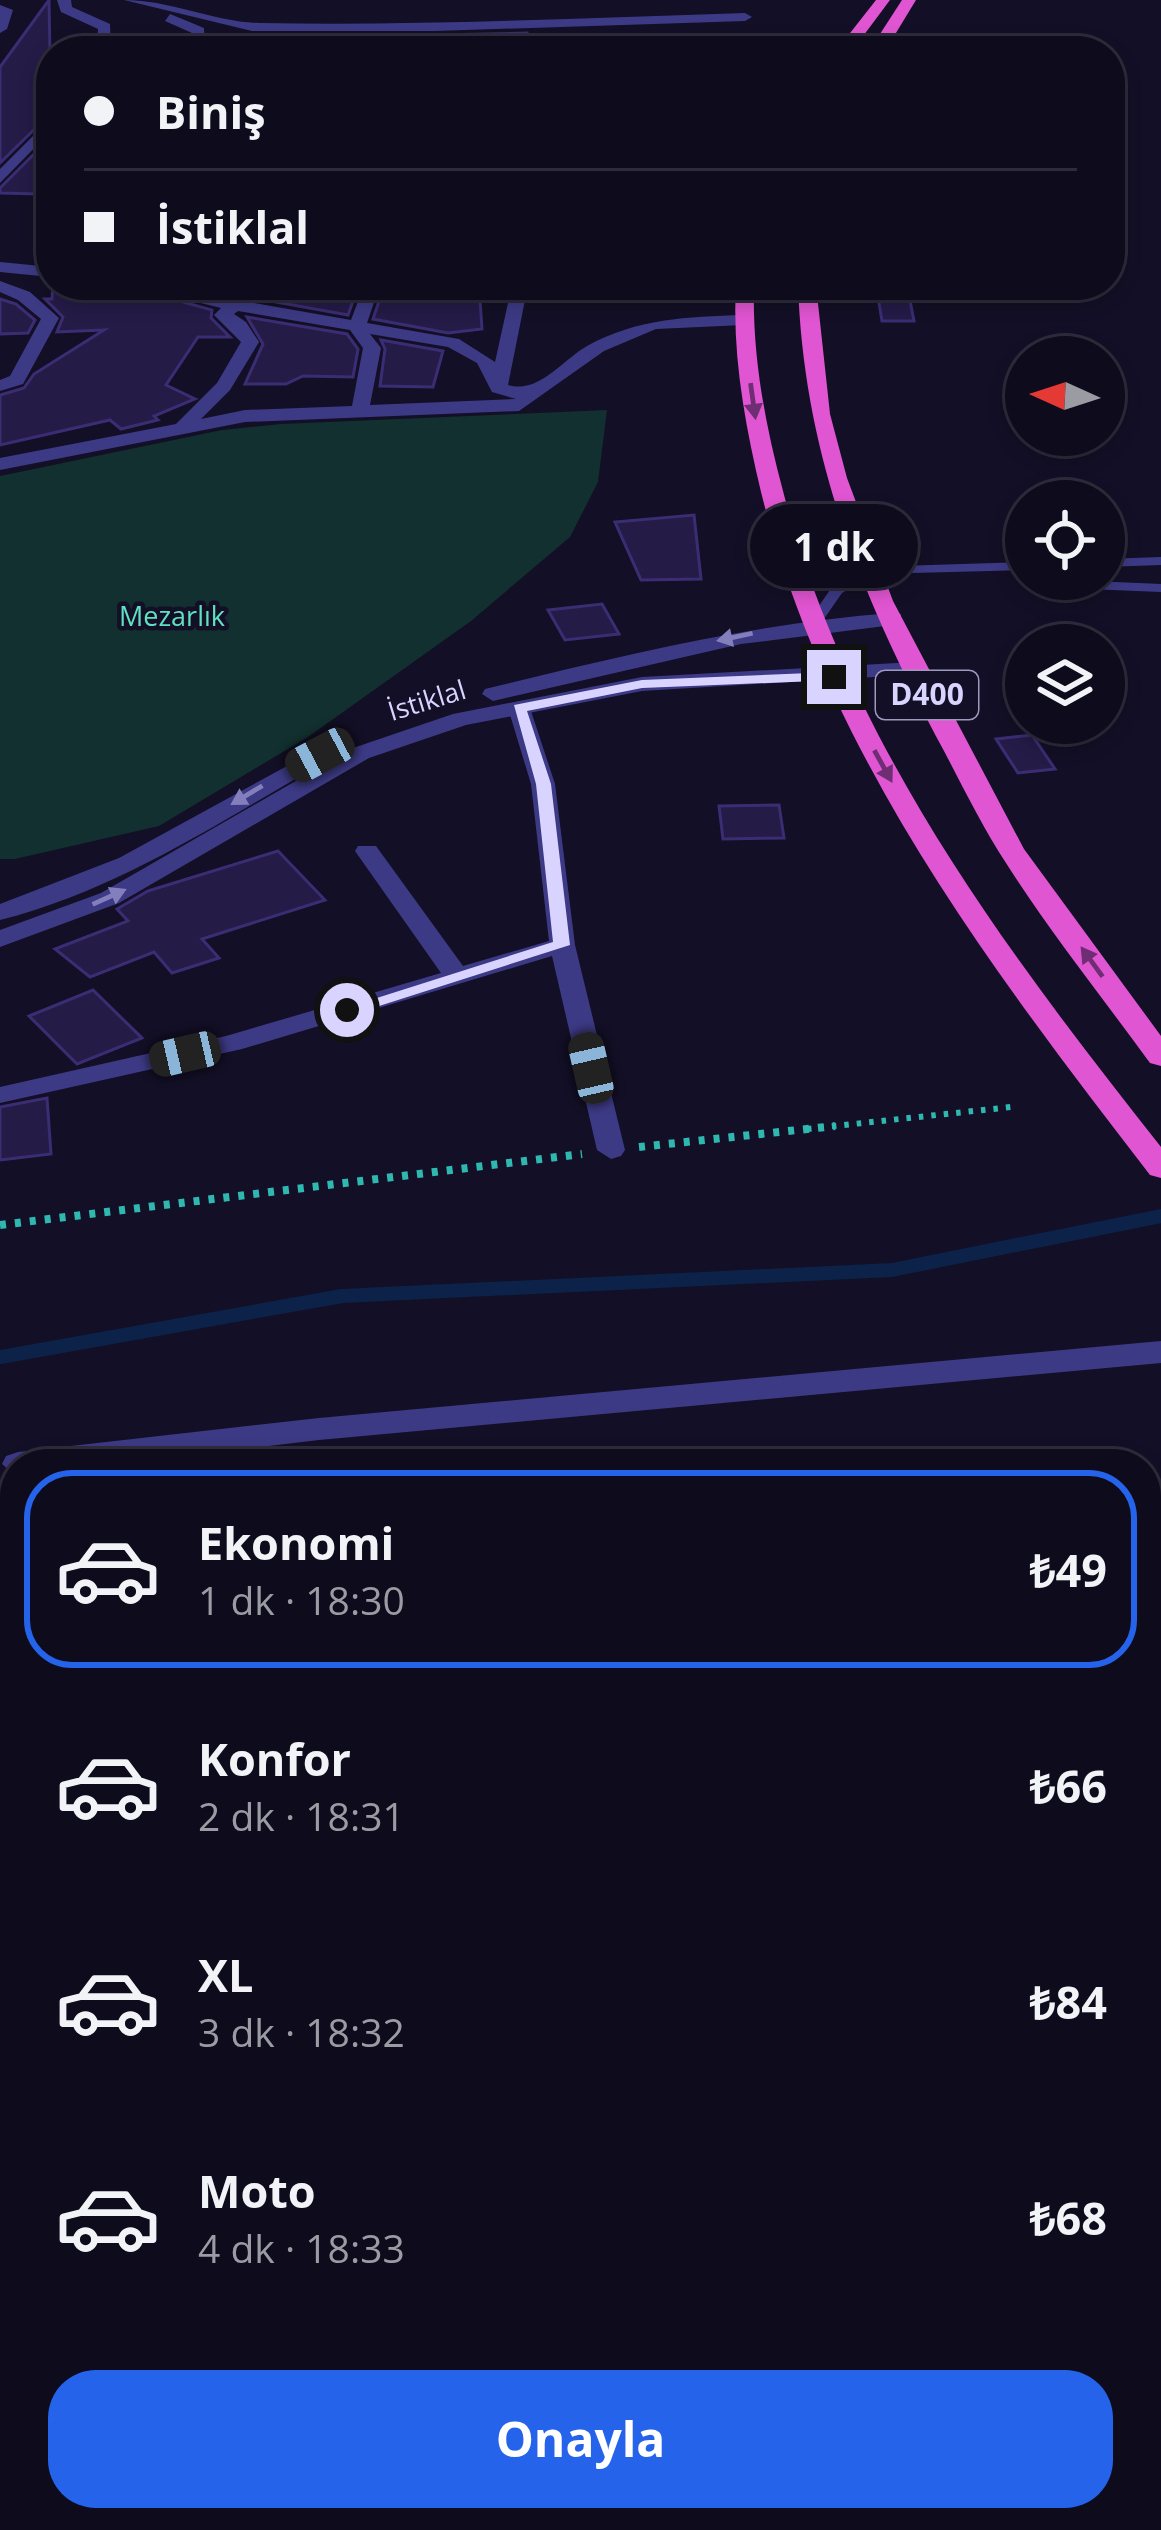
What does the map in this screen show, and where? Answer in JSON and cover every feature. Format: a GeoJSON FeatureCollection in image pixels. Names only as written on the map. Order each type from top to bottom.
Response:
{"type":"FeatureCollection","features":[{"type":"Feature","properties":{"kind":"highway"},"geometry":{"type":"LineString","coordinates":[[855,36],[883,0]]}},
{"type":"Feature","properties":{"kind":"highway"},"geometry":{"type":"LineString","coordinates":[[886,36],[909,0]]}},
{"type":"Feature","properties":{"kind":"highway","name":"D400"},"geometry":{"type":"LineString","coordinates":[[744,300],[753,407],[776,521],[834,677],[934,859],[1161,1168]]}},
{"type":"Feature","properties":{"kind":"highway","name":"D400"},"geometry":{"type":"LineString","coordinates":[[808,300],[816,397],[842,505],[915,669],[1023,869],[1161,1057]]}},
{"type":"Feature","properties":{"kind":"street"},"geometry":{"type":"LineString","coordinates":[[64,0],[66,9],[105,27],[105,36]]}},
{"type":"Feature","properties":{"kind":"street"},"geometry":{"type":"LineString","coordinates":[[129,0],[286,36]]}},
{"type":"Feature","properties":{"kind":"street"},"geometry":{"type":"LineString","coordinates":[[129,0],[199,32],[199,36]]}},
{"type":"Feature","properties":{"kind":"street"},"geometry":{"type":"LineString","coordinates":[[748,36],[745,17],[756,0]]}},
{"type":"Feature","properties":{"kind":"street"},"geometry":{"type":"LineString","coordinates":[[0,9],[6,10],[0,29]]}},
{"type":"Feature","properties":{"kind":"street"},"geometry":{"type":"LineString","coordinates":[[252,27],[435,27],[745,17]]}},
{"type":"Feature","properties":{"kind":"street"},"geometry":{"type":"LineString","coordinates":[[0,178],[36,138]]}},
{"type":"Feature","properties":{"kind":"street"},"geometry":{"type":"LineString","coordinates":[[0,267],[36,271]]}},
{"type":"Feature","properties":{"kind":"street"},"geometry":{"type":"LineString","coordinates":[[0,286],[24,296],[50,318],[17,380],[0,386]]}},
{"type":"Feature","properties":{"kind":"street"},"geometry":{"type":"LineString","coordinates":[[185,424],[224,386],[250,342],[240,326],[223,315],[232,300]]}},
{"type":"Feature","properties":{"kind":"street"},"geometry":{"type":"LineString","coordinates":[[253,300],[357,328],[454,343],[485,360],[499,388],[518,394],[542,391]]}},
{"type":"Feature","properties":{"kind":"street"},"geometry":{"type":"LineString","coordinates":[[357,328],[367,300]]}},
{"type":"Feature","properties":{"kind":"street"},"geometry":{"type":"LineString","coordinates":[[499,388],[517,300]]}},
{"type":"Feature","properties":{"kind":"street"},"geometry":{"type":"LineString","coordinates":[[0,464],[153,437],[185,424],[245,416],[519,405],[598,346],[653,325],[742,320]]}},
{"type":"Feature","properties":{"kind":"street"},"geometry":{"type":"LineString","coordinates":[[357,328],[372,348],[360,411]]}},
{"type":"Feature","properties":{"kind":"street"},"geometry":{"type":"LineString","coordinates":[[0,913],[37,903],[154,852],[350,739],[441,708],[814,623],[893,619]]}},
{"type":"Feature","properties":{"kind":"street","name":"İstiklal"},"geometry":{"type":"LineString","coordinates":[[0,939],[110,898],[218,840],[361,753],[461,719],[642,684],[915,669]]}},
{"type":"Feature","properties":{"kind":"street"},"geometry":{"type":"LineString","coordinates":[[519,708],[543,784],[562,945],[611,1150]]}},
{"type":"Feature","properties":{"kind":"street"},"geometry":{"type":"LineString","coordinates":[[367,851],[457,977]]}},
{"type":"Feature","properties":{"kind":"street"},"geometry":{"type":"LineString","coordinates":[[0,1095],[232,1043],[562,945]]}},
{"type":"Feature","properties":{"kind":"street"},"geometry":{"type":"LineString","coordinates":[[146,1449],[1161,1352]]}},
{"type":"Feature","properties":{"kind":"lane"},"geometry":{"type":"LineString","coordinates":[[1125,562],[1161,561]]}},
{"type":"Feature","properties":{"kind":"lane"},"geometry":{"type":"LineString","coordinates":[[814,623],[837,590],[871,570],[1005,567]]}},
{"type":"Feature","properties":{"kind":"lane"},"geometry":{"type":"LineString","coordinates":[[1125,587],[1161,588]]}},
{"type":"Feature","properties":{"kind":"path"},"geometry":{"type":"LineString","coordinates":[[0,1225],[611,1150],[1011,1107]]}},
{"type":"Feature","properties":{"kind":"green space","name":"Mezarlık"},"geometry":{"type":"Polygon","coordinates":[[[607,410],[598,482],[570,537],[471,621],[308,737],[159,826],[0,859],[0,476],[222,430],[607,410]]]}},
{"type":"Feature","properties":{"kind":"building"},"geometry":{"type":"Polygon","coordinates":[[[49,0],[50,36],[36,36],[36,128],[0,163],[0,67],[49,0]]]}},
{"type":"Feature","properties":{"kind":"building"},"geometry":{"type":"Polygon","coordinates":[[[527,33],[527,36],[439,35],[527,33]]]}},
{"type":"Feature","properties":{"kind":"building"},"geometry":{"type":"Polygon","coordinates":[[[36,152],[36,194],[0,193],[36,152]]]}},
{"type":"Feature","properties":{"kind":"building"},"geometry":{"type":"Polygon","coordinates":[[[0,299],[16,304],[35,320],[28,333],[0,334],[0,299]]]}},
{"type":"Feature","properties":{"kind":"building"},"geometry":{"type":"Polygon","coordinates":[[[46,300],[176,300],[212,310],[211,318],[230,337],[198,337],[166,385],[195,399],[154,416],[158,420],[121,429],[110,420],[0,445],[0,395],[24,388],[34,374],[104,330],[57,332],[63,317],[46,300]]]}},
{"type":"Feature","properties":{"kind":"building"},"geometry":{"type":"Polygon","coordinates":[[[265,300],[353,300],[348,315],[265,300]]]}},
{"type":"Feature","properties":{"kind":"building"},"geometry":{"type":"Polygon","coordinates":[[[379,300],[480,300],[482,329],[448,333],[373,319],[379,300]]]}},
{"type":"Feature","properties":{"kind":"building"},"geometry":{"type":"Polygon","coordinates":[[[878,300],[910,300],[914,321],[882,321],[878,300]]]}},
{"type":"Feature","properties":{"kind":"building"},"geometry":{"type":"Polygon","coordinates":[[[247,317],[347,334],[358,349],[353,377],[303,376],[286,384],[245,384],[263,344],[247,317]]]}},
{"type":"Feature","properties":{"kind":"building"},"geometry":{"type":"Polygon","coordinates":[[[381,340],[443,351],[433,387],[380,386],[385,349],[381,340]]]}},
{"type":"Feature","properties":{"kind":"building"},"geometry":{"type":"Polygon","coordinates":[[[694,515],[701,579],[641,580],[615,522],[694,515]]]}},
{"type":"Feature","properties":{"kind":"building"},"geometry":{"type":"Polygon","coordinates":[[[602,604],[619,634],[565,640],[548,610],[602,604]]]}},
{"type":"Feature","properties":{"kind":"building"},"geometry":{"type":"Polygon","coordinates":[[[1005,738],[1005,744],[1038,744],[1055,769],[1018,773],[996,739],[1005,738]]]}},
{"type":"Feature","properties":{"kind":"building"},"geometry":{"type":"Polygon","coordinates":[[[779,805],[784,838],[723,839],[719,806],[779,805]]]}},
{"type":"Feature","properties":{"kind":"building"},"geometry":{"type":"Polygon","coordinates":[[[278,851],[325,900],[202,939],[219,958],[172,973],[154,952],[90,977],[55,949],[128,921],[117,909],[148,891],[278,851]]]}},
{"type":"Feature","properties":{"kind":"building"},"geometry":{"type":"Polygon","coordinates":[[[93,990],[142,1038],[77,1064],[29,1016],[93,990]]]}},
{"type":"Feature","properties":{"kind":"building"},"geometry":{"type":"Polygon","coordinates":[[[47,1098],[51,1154],[0,1160],[0,1107],[47,1098]]]}},
{"type":"Feature","properties":{"kind":"waterway"},"geometry":{"type":"LineString","coordinates":[[0,1357],[342,1296],[892,1270],[1161,1216]]}},
{"type":"Feature","properties":{"kind":"route"},"geometry":{"type":"LineString","coordinates":[[347,1010],[562,945],[543,784],[519,708],[642,684],[834,677]]}}]}
